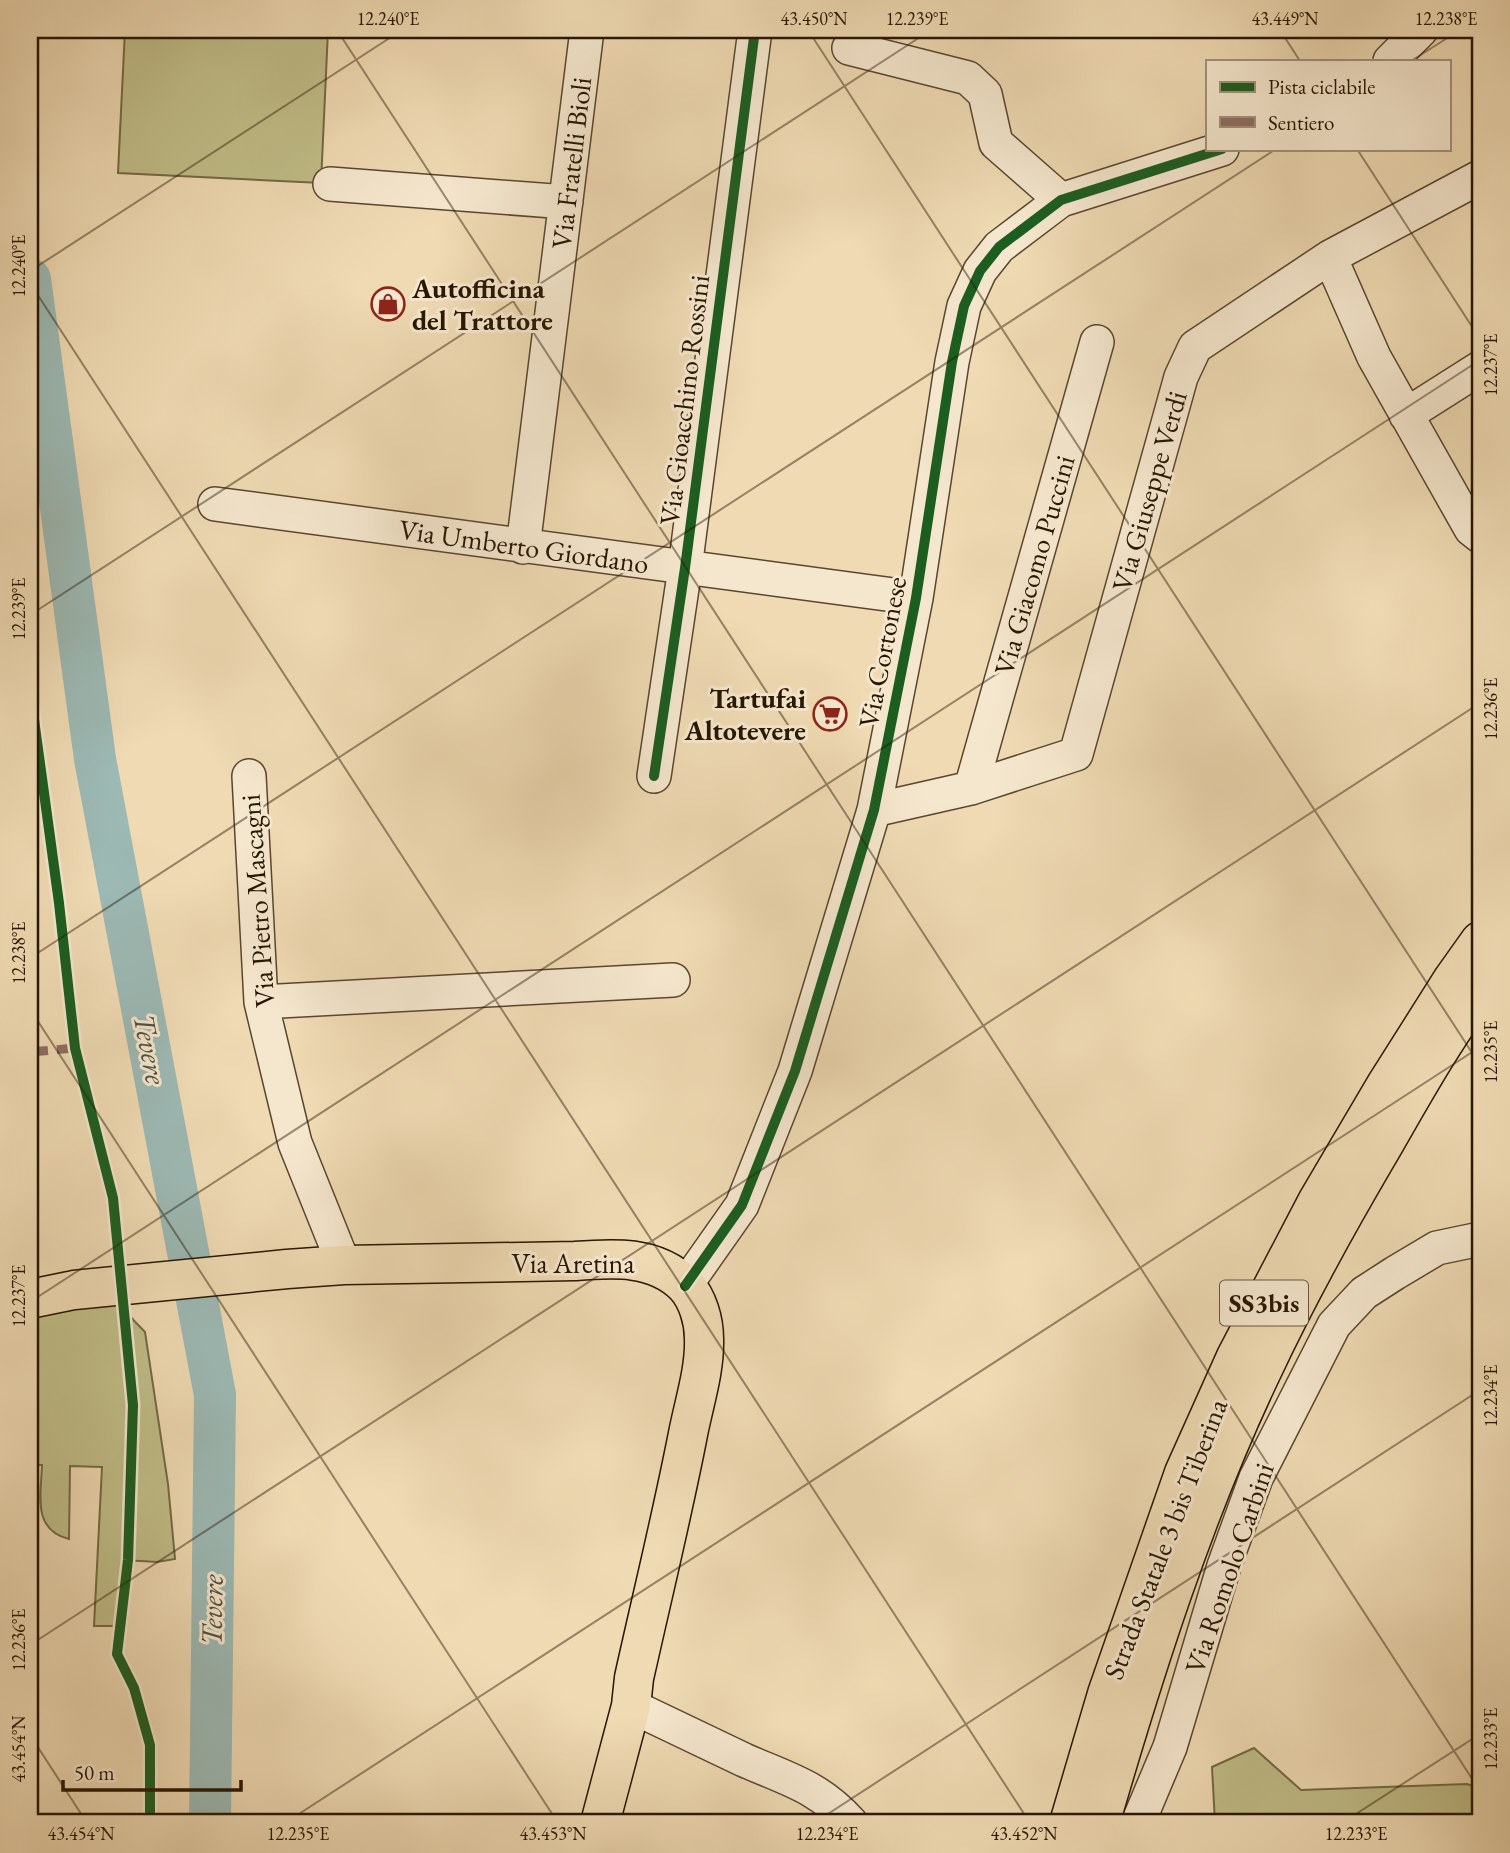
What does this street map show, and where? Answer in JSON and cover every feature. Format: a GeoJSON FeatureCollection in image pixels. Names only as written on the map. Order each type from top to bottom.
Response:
{"type":"FeatureCollection","features":[{"type":"Feature","properties":{"kind":"main road","name":"Strada Statale 3 bis Tiberina"},"geometry":{"type":"LineString","coordinates":[[1100,1823],[1121,1700],[1184,1473],[1236,1357],[1324,1190],[1386,1085],[1480,941]]}},
{"type":"Feature","properties":{"kind":"main road","name":"Strada Statale 3 bis Tiberina"},"geometry":{"type":"LineString","coordinates":[[1069,1823],[1262,1370],[1342,1217],[1406,1105],[1480,990]]}},
{"type":"Feature","properties":{"kind":"main road","name":"Via Aretina"},"geometry":{"type":"LineString","coordinates":[[31,1293],[344,1265],[631,1260],[642,1261],[664,1270],[685,1286],[703,1321],[704,1353],[680,1478],[634,1678],[631,1706],[600,1823]]}},
{"type":"Feature","properties":{"kind":"street","name":"Via Fratelli Bioli"},"geometry":{"type":"LineString","coordinates":[[523,547],[587,30]]}},
{"type":"Feature","properties":{"kind":"street","name":"Via Gioacchino Rossini"},"geometry":{"type":"LineString","coordinates":[[654,776],[685,568],[755,30]]}},
{"type":"Feature","properties":{"kind":"street"},"geometry":{"type":"LineString","coordinates":[[1391,60],[1421,30]]}},
{"type":"Feature","properties":{"kind":"street"},"geometry":{"type":"LineString","coordinates":[[849,48],[968,78],[985,94],[996,143],[1061,200]]}},
{"type":"Feature","properties":{"kind":"street","name":"Via Cortonese"},"geometry":{"type":"LineString","coordinates":[[685,1286],[742,1205],[795,1071],[874,810],[916,598],[941,432],[964,306],[980,271],[999,247],[1061,200],[1219,150]]}},
{"type":"Feature","properties":{"kind":"street","name":"Via Giuseppe Verdi"},"geometry":{"type":"LineString","coordinates":[[874,810],[971,788],[1076,754],[1178,386],[1195,347],[1330,257],[1480,177]]}},
{"type":"Feature","properties":{"kind":"street"},"geometry":{"type":"LineString","coordinates":[[330,184],[566,202]]}},
{"type":"Feature","properties":{"kind":"street"},"geometry":{"type":"LineString","coordinates":[[1330,257],[1374,357],[1471,529],[1480,536]]}},
{"type":"Feature","properties":{"kind":"street","name":"Via Giacomo Puccini"},"geometry":{"type":"LineString","coordinates":[[971,788],[1097,342]]}},
{"type":"Feature","properties":{"kind":"street"},"geometry":{"type":"LineString","coordinates":[[1406,415],[1480,368]]}},
{"type":"Feature","properties":{"kind":"street","name":"Via Umberto Giordano"},"geometry":{"type":"LineString","coordinates":[[215,504],[916,598]]}},
{"type":"Feature","properties":{"kind":"street","name":"Via Pietro Mascagni"},"geometry":{"type":"LineString","coordinates":[[249,776],[261,1002],[295,1143],[344,1265]]}},
{"type":"Feature","properties":{"kind":"street"},"geometry":{"type":"LineString","coordinates":[[261,1002],[673,980]]}},
{"type":"Feature","properties":{"kind":"street","name":"Via Romolo Carbini"},"geometry":{"type":"LineString","coordinates":[[1138,1823],[1170,1747],[1224,1566],[1256,1478],[1334,1325],[1364,1293],[1437,1248],[1480,1239]]}},
{"type":"Feature","properties":{"kind":"street"},"geometry":{"type":"LineString","coordinates":[[631,1706],[806,1786],[825,1797],[851,1823]]}},
{"type":"Feature","properties":{"kind":"shaded area"},"geometry":{"type":"Polygon","coordinates":[[[125,30],[328,30],[321,183],[118,173],[125,30]]]}},
{"type":"Feature","properties":{"kind":"shaded area"},"geometry":{"type":"Polygon","coordinates":[[[118,1304],[145,1332],[168,1484],[175,1559],[157,1562],[124,1560],[115,1626],[94,1626],[102,1467],[70,1466],[69,1539],[49,1528],[41,1510],[42,1465],[30,1465],[30,1317],[41,1311],[118,1304]]]}},
{"type":"Feature","properties":{"kind":"shaded area"},"geometry":{"type":"Polygon","coordinates":[[[1254,1748],[1301,1790],[1467,1784],[1480,1788],[1480,1823],[1215,1823],[1212,1767],[1254,1748]]]}},
{"type":"Feature","properties":{"kind":"waterway","name":"Tevere"},"geometry":{"type":"LineString","coordinates":[[30,279],[95,759],[215,1395],[210,1823]]}},
{"type":"Feature","properties":{"kind":"marked path"},"geometry":{"type":"LineString","coordinates":[[30,1052],[75,1048]]}},
{"type":"Feature","properties":{"kind":"cycle path"},"geometry":{"type":"LineString","coordinates":[[654,776],[685,568],[755,30]]}},
{"type":"Feature","properties":{"kind":"cycle path"},"geometry":{"type":"LineString","coordinates":[[685,1286],[742,1205],[795,1071],[874,810],[916,598],[952,362],[964,306],[980,271],[999,247],[1061,200],[1219,150]]}},
{"type":"Feature","properties":{"kind":"cycle path"},"geometry":{"type":"LineString","coordinates":[[30,690],[59,903],[75,1048],[113,1198],[133,1405],[128,1560],[117,1654],[134,1688],[150,1745],[150,1823]]}},
{"type":"Feature","properties":{"kind":"place","name":"Autofficina del Trattore"},"geometry":{"type":"Point","coordinates":[388,304]}},
{"type":"Feature","properties":{"kind":"place","name":"Tartufai Altotevere"},"geometry":{"type":"Point","coordinates":[830,714]}}]}
